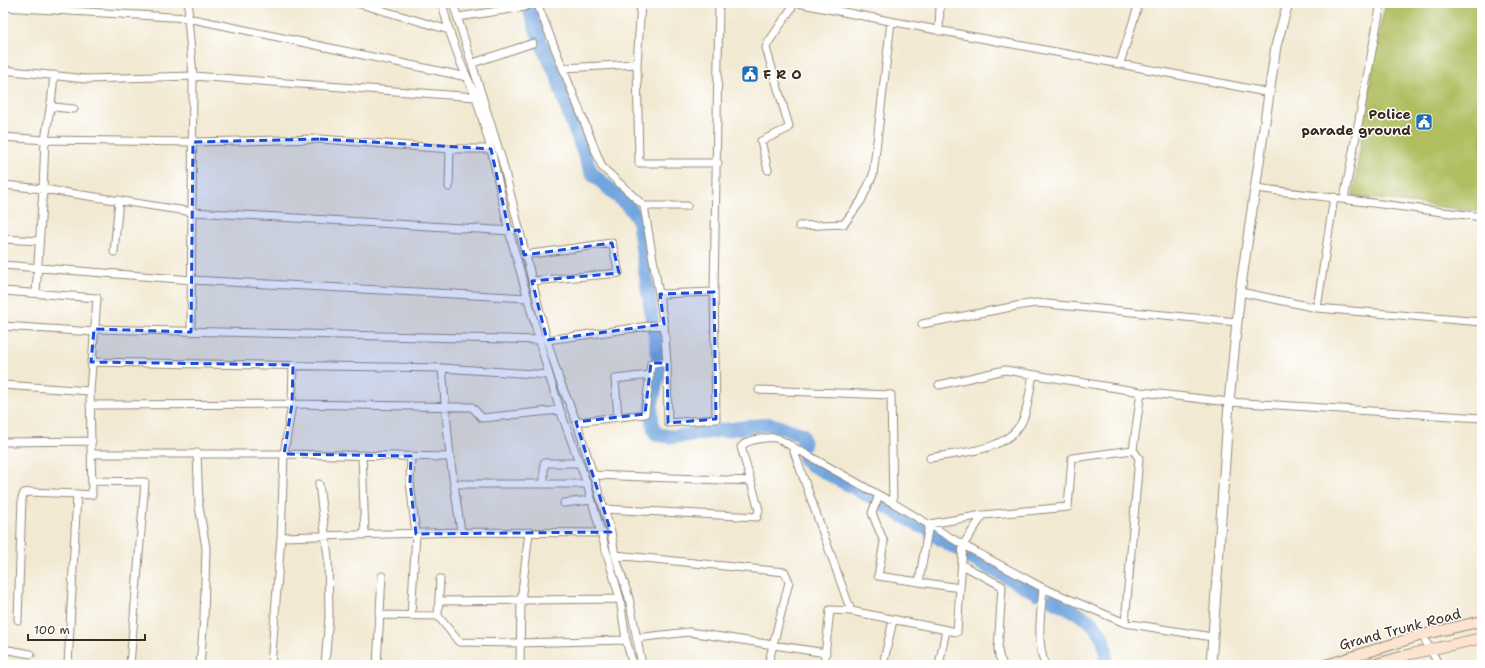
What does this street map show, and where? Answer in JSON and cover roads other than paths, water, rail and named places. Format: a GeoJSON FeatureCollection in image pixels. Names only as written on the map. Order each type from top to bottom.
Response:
{"type":"FeatureCollection","features":[{"type":"Feature","properties":{"kind":"main road","name":"Grand Trunk Road"},"geometry":{"type":"LineString","coordinates":[[1326,665],[1422,636],[1482,621]]}},
{"type":"Feature","properties":{"kind":"main road","name":"Grand Trunk Road"},"geometry":{"type":"LineString","coordinates":[[1373,665],[1482,638]]}},
{"type":"Feature","properties":{"kind":"street"},"geometry":{"type":"LineString","coordinates":[[189,3],[188,18],[193,76],[191,332]]}},
{"type":"Feature","properties":{"kind":"street"},"geometry":{"type":"LineString","coordinates":[[358,3],[449,30]]}},
{"type":"Feature","properties":{"kind":"street"},"geometry":{"type":"LineString","coordinates":[[442,3],[449,30],[476,97],[491,149],[509,231],[528,298],[576,422],[611,532],[615,555],[628,598],[642,665]]}},
{"type":"Feature","properties":{"kind":"street"},"geometry":{"type":"LineString","coordinates":[[453,3],[473,63],[502,160],[524,255],[532,281],[544,340],[549,375],[587,484],[600,534],[620,599],[626,640],[633,665]]}},
{"type":"Feature","properties":{"kind":"street"},"geometry":{"type":"LineString","coordinates":[[537,3],[602,167],[644,206],[664,324],[667,363],[668,423],[716,418],[714,292],[718,163],[719,3]]}},
{"type":"Feature","properties":{"kind":"street"},"geometry":{"type":"LineString","coordinates":[[641,3],[637,64],[639,163],[718,163]]}},
{"type":"Feature","properties":{"kind":"street"},"geometry":{"type":"LineString","coordinates":[[768,170],[761,141],[787,129],[789,126],[766,48],[796,3],[939,31],[1120,63],[1270,93]]}},
{"type":"Feature","properties":{"kind":"street"},"geometry":{"type":"LineString","coordinates":[[939,31],[940,3]]}},
{"type":"Feature","properties":{"kind":"street"},"geometry":{"type":"LineString","coordinates":[[1120,63],[1139,3]]}},
{"type":"Feature","properties":{"kind":"street"},"geometry":{"type":"LineString","coordinates":[[1211,665],[1229,402],[1240,292],[1276,46],[1288,3]]}},
{"type":"Feature","properties":{"kind":"street"},"geometry":{"type":"LineString","coordinates":[[1344,199],[1381,3]]}},
{"type":"Feature","properties":{"kind":"street"},"geometry":{"type":"LineString","coordinates":[[3,7],[188,18],[467,77]]}},
{"type":"Feature","properties":{"kind":"street"},"geometry":{"type":"LineString","coordinates":[[458,17],[524,7]]}},
{"type":"Feature","properties":{"kind":"street"},"geometry":{"type":"LineString","coordinates":[[799,226],[844,224],[861,201],[873,175],[891,22]]}},
{"type":"Feature","properties":{"kind":"street"},"geometry":{"type":"LineString","coordinates":[[473,63],[533,43]]}},
{"type":"Feature","properties":{"kind":"street"},"geometry":{"type":"LineString","coordinates":[[564,68],[637,64]]}},
{"type":"Feature","properties":{"kind":"street"},"geometry":{"type":"LineString","coordinates":[[3,70],[86,79],[193,76],[476,97]]}},
{"type":"Feature","properties":{"kind":"street"},"geometry":{"type":"LineString","coordinates":[[36,293],[45,140],[54,75]]}},
{"type":"Feature","properties":{"kind":"street"},"geometry":{"type":"LineString","coordinates":[[51,102],[54,107],[74,109]]}},
{"type":"Feature","properties":{"kind":"street"},"geometry":{"type":"LineString","coordinates":[[3,137],[45,140],[193,142],[320,139],[450,149],[491,149]]}},
{"type":"Feature","properties":{"kind":"street"},"geometry":{"type":"LineString","coordinates":[[449,187],[450,149]]}},
{"type":"Feature","properties":{"kind":"street"},"geometry":{"type":"LineString","coordinates":[[3,185],[43,189],[193,212],[509,231],[519,230]]}},
{"type":"Feature","properties":{"kind":"street"},"geometry":{"type":"LineString","coordinates":[[1256,188],[1482,217]]}},
{"type":"Feature","properties":{"kind":"street"},"geometry":{"type":"LineString","coordinates":[[1317,308],[1334,197]]}},
{"type":"Feature","properties":{"kind":"street"},"geometry":{"type":"LineString","coordinates":[[114,252],[119,200]]}},
{"type":"Feature","properties":{"kind":"street"},"geometry":{"type":"LineString","coordinates":[[644,206],[687,206]]}},
{"type":"Feature","properties":{"kind":"street"},"geometry":{"type":"LineString","coordinates":[[3,239],[39,241]]}},
{"type":"Feature","properties":{"kind":"street"},"geometry":{"type":"LineString","coordinates":[[524,255],[612,243],[619,272],[532,281]]}},
{"type":"Feature","properties":{"kind":"street"},"geometry":{"type":"LineString","coordinates":[[3,265],[192,280],[528,298]]}},
{"type":"Feature","properties":{"kind":"street"},"geometry":{"type":"LineString","coordinates":[[3,291],[97,298],[90,391],[92,494],[30,492],[24,494],[22,498],[18,620]]}},
{"type":"Feature","properties":{"kind":"street"},"geometry":{"type":"LineString","coordinates":[[660,294],[714,292]]}},
{"type":"Feature","properties":{"kind":"street"},"geometry":{"type":"LineString","coordinates":[[1240,292],[1317,308],[1482,322]]}},
{"type":"Feature","properties":{"kind":"street"},"geometry":{"type":"LineString","coordinates":[[922,324],[1022,304],[1037,303],[1237,322]]}},
{"type":"Feature","properties":{"kind":"street"},"geometry":{"type":"LineString","coordinates":[[3,326],[94,330],[544,340],[664,324]]}},
{"type":"Feature","properties":{"kind":"street"},"geometry":{"type":"LineString","coordinates":[[91,362],[442,368],[549,375]]}},
{"type":"Feature","properties":{"kind":"street"},"geometry":{"type":"LineString","coordinates":[[576,422],[645,414],[651,363],[667,363]]}},
{"type":"Feature","properties":{"kind":"street"},"geometry":{"type":"LineString","coordinates":[[271,665],[281,537],[284,454],[292,404],[293,365]]}},
{"type":"Feature","properties":{"kind":"street"},"geometry":{"type":"LineString","coordinates":[[442,368],[450,457],[461,532]]}},
{"type":"Feature","properties":{"kind":"street"},"geometry":{"type":"LineString","coordinates":[[939,385],[1006,370],[1142,392],[1229,402],[1482,418]]}},
{"type":"Feature","properties":{"kind":"street"},"geometry":{"type":"LineString","coordinates":[[618,417],[615,379],[650,375]]}},
{"type":"Feature","properties":{"kind":"street"},"geometry":{"type":"LineString","coordinates":[[930,458],[998,444],[1010,437],[1019,427],[1025,415],[1033,375]]}},
{"type":"Feature","properties":{"kind":"street"},"geometry":{"type":"LineString","coordinates":[[3,385],[90,391]]}},
{"type":"Feature","properties":{"kind":"street"},"geometry":{"type":"LineString","coordinates":[[759,390],[891,395],[893,503]]}},
{"type":"Feature","properties":{"kind":"street"},"geometry":{"type":"LineString","coordinates":[[1125,622],[1139,458],[1133,450],[1142,392]]}},
{"type":"Feature","properties":{"kind":"street"},"geometry":{"type":"LineString","coordinates":[[90,405],[292,404],[446,406],[472,407],[482,418],[560,410]]}},
{"type":"Feature","properties":{"kind":"street"},"geometry":{"type":"LineString","coordinates":[[604,509],[757,517],[759,510],[741,451],[741,446],[744,443],[771,438],[792,446],[893,503],[963,545],[1042,588],[1125,622],[1212,637]]}},
{"type":"Feature","properties":{"kind":"street"},"geometry":{"type":"LineString","coordinates":[[4,442],[92,441]]}},
{"type":"Feature","properties":{"kind":"street"},"geometry":{"type":"LineString","coordinates":[[792,446],[851,611]]}},
{"type":"Feature","properties":{"kind":"street"},"geometry":{"type":"LineString","coordinates":[[929,524],[983,515],[1068,507],[1072,458],[1133,450]]}},
{"type":"Feature","properties":{"kind":"street"},"geometry":{"type":"LineString","coordinates":[[92,454],[197,453],[450,457]]}},
{"type":"Feature","properties":{"kind":"street"},"geometry":{"type":"LineString","coordinates":[[197,453],[199,506],[206,548],[204,618],[200,665]]}},
{"type":"Feature","properties":{"kind":"street"},"geometry":{"type":"LineString","coordinates":[[362,455],[365,535]]}},
{"type":"Feature","properties":{"kind":"street"},"geometry":{"type":"LineString","coordinates":[[411,456],[410,482],[416,534],[411,616]]}},
{"type":"Feature","properties":{"kind":"street"},"geometry":{"type":"LineString","coordinates":[[544,483],[544,463],[579,463]]}},
{"type":"Feature","properties":{"kind":"street"},"geometry":{"type":"LineString","coordinates":[[593,475],[751,481]]}},
{"type":"Feature","properties":{"kind":"street"},"geometry":{"type":"LineString","coordinates":[[92,481],[145,482],[130,665]]}},
{"type":"Feature","properties":{"kind":"street"},"geometry":{"type":"LineString","coordinates":[[319,484],[328,557],[329,616],[325,665]]}},
{"type":"Feature","properties":{"kind":"street"},"geometry":{"type":"LineString","coordinates":[[454,484],[587,484]]}},
{"type":"Feature","properties":{"kind":"street"},"geometry":{"type":"LineString","coordinates":[[68,665],[77,494]]}},
{"type":"Feature","properties":{"kind":"street"},"geometry":{"type":"LineString","coordinates":[[879,495],[872,513],[884,542],[878,576],[960,588]]}},
{"type":"Feature","properties":{"kind":"street"},"geometry":{"type":"LineString","coordinates":[[564,503],[591,500]]}},
{"type":"Feature","properties":{"kind":"street"},"geometry":{"type":"LineString","coordinates":[[824,665],[830,610],[851,611],[957,632],[963,545],[983,515]]}},
{"type":"Feature","properties":{"kind":"street"},"geometry":{"type":"LineString","coordinates":[[919,582],[929,524]]}},
{"type":"Feature","properties":{"kind":"street"},"geometry":{"type":"LineString","coordinates":[[281,537],[325,534],[365,535],[461,532],[600,534],[611,532]]}},
{"type":"Feature","properties":{"kind":"street"},"geometry":{"type":"LineString","coordinates":[[520,665],[519,643],[521,601],[529,532]]}},
{"type":"Feature","properties":{"kind":"street"},"geometry":{"type":"LineString","coordinates":[[615,555],[785,572],[789,582],[768,665]]}},
{"type":"Feature","properties":{"kind":"street"},"geometry":{"type":"LineString","coordinates":[[962,565],[1002,586],[998,656],[1003,665]]}},
{"type":"Feature","properties":{"kind":"street"},"geometry":{"type":"LineString","coordinates":[[377,665],[382,576]]}},
{"type":"Feature","properties":{"kind":"street"},"geometry":{"type":"LineString","coordinates":[[440,579],[440,602],[438,616],[459,642],[519,643],[626,640]]}},
{"type":"Feature","properties":{"kind":"street"},"geometry":{"type":"LineString","coordinates":[[1042,588],[1040,641],[1041,655],[1045,665]]}},
{"type":"Feature","properties":{"kind":"street"},"geometry":{"type":"LineString","coordinates":[[440,602],[620,599]]}},
{"type":"Feature","properties":{"kind":"street"},"geometry":{"type":"LineString","coordinates":[[379,615],[438,616]]}},
{"type":"Feature","properties":{"kind":"street"},"geometry":{"type":"LineString","coordinates":[[883,665],[893,620]]}},
{"type":"Feature","properties":{"kind":"street"},"geometry":{"type":"LineString","coordinates":[[939,665],[946,630]]}},
{"type":"Feature","properties":{"kind":"street"},"geometry":{"type":"LineString","coordinates":[[636,638],[689,632],[826,653]]}},
{"type":"Feature","properties":{"kind":"street"},"geometry":{"type":"LineString","coordinates":[[1422,636],[1439,665]]}},
{"type":"Feature","properties":{"kind":"street"},"geometry":{"type":"LineString","coordinates":[[3,649],[31,654]]}},
{"type":"Feature","properties":{"kind":"waterway"},"geometry":{"type":"LineString","coordinates":[[527,3],[541,43],[557,76],[567,109],[591,172],[629,207],[638,220],[652,319]]}},
{"type":"Feature","properties":{"kind":"waterway"},"geometry":{"type":"LineString","coordinates":[[654,331],[658,357]]}},
{"type":"Feature","properties":{"kind":"waterway"},"geometry":{"type":"LineString","coordinates":[[660,368],[652,401],[652,418],[656,434],[672,437],[770,424],[802,434],[804,445]]}},
{"type":"Feature","properties":{"kind":"waterway"},"geometry":{"type":"LineString","coordinates":[[804,458],[808,463],[871,497]]}},
{"type":"Feature","properties":{"kind":"waterway"},"geometry":{"type":"LineString","coordinates":[[882,504],[922,527]]}},
{"type":"Feature","properties":{"kind":"waterway"},"geometry":{"type":"LineString","coordinates":[[931,533],[957,549]]}},
{"type":"Feature","properties":{"kind":"waterway"},"geometry":{"type":"LineString","coordinates":[[969,557],[1037,593]]}},
{"type":"Feature","properties":{"kind":"waterway"},"geometry":{"type":"LineString","coordinates":[[1052,600],[1084,617],[1099,631],[1106,652],[1105,665]]}},
{"type":"Feature","properties":{"kind":"place","name":"F R O"},"geometry":{"type":"Point","coordinates":[750,74]}},
{"type":"Feature","properties":{"kind":"place","name":"Police parade ground"},"geometry":{"type":"Point","coordinates":[1424,122]}}]}
